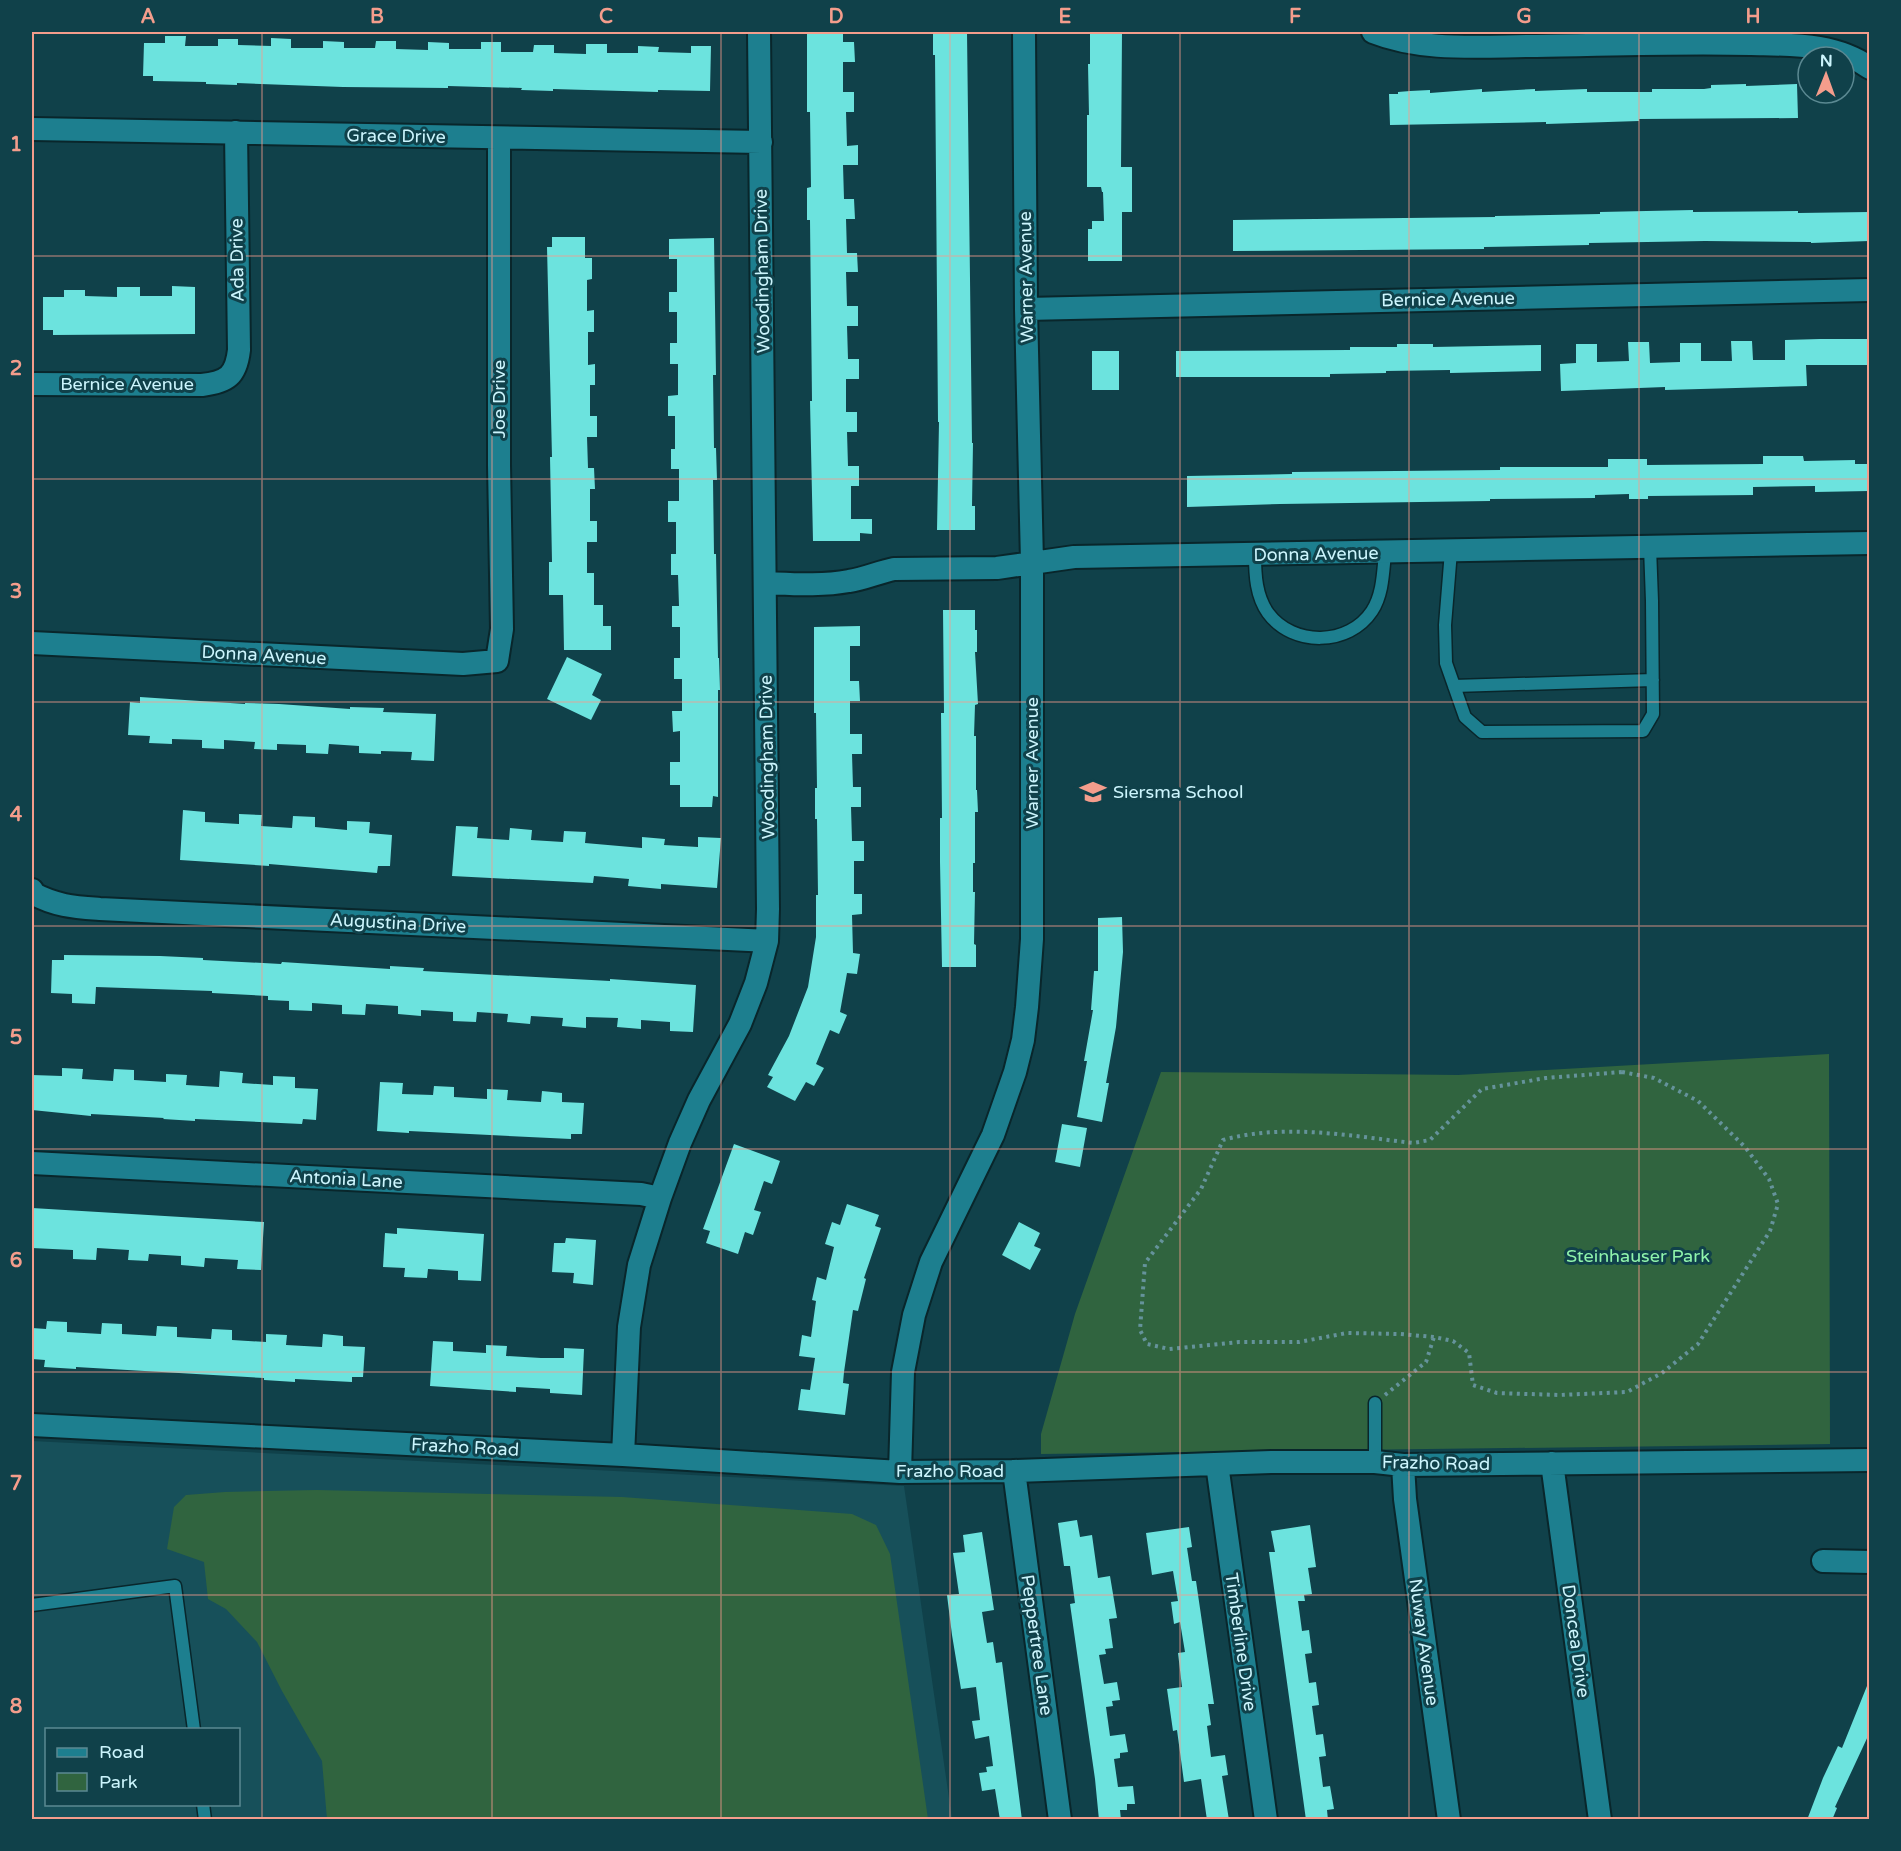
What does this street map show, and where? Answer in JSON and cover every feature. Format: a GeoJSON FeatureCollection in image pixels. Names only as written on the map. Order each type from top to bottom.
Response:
{"type":"FeatureCollection","features":[{"type":"Feature","properties":{"kind":"street","name":"Woodingham Drive"},"geometry":{"type":"LineString","coordinates":[[623,1455],[629,1327],[639,1265],[680,1143],[694,1111],[740,1024],[756,983],[767,940],[759,32]]}},
{"type":"Feature","properties":{"kind":"street","name":"Warner Avenue"},"geometry":{"type":"LineString","coordinates":[[900,1472],[903,1372],[914,1315],[931,1262],[993,1135],[1015,1072],[1023,1040],[1032,939],[1032,562],[1026,309],[1024,32]]}},
{"type":"Feature","properties":{"kind":"street"},"geometry":{"type":"LineString","coordinates":[[1373,32],[1386,37],[1427,44],[1475,46],[1719,44],[1800,46],[1835,50],[1869,68]]}},
{"type":"Feature","properties":{"kind":"street","name":"Grace Drive"},"geometry":{"type":"LineString","coordinates":[[32,129],[760,142]]}},
{"type":"Feature","properties":{"kind":"street","name":"Ada Drive"},"geometry":{"type":"LineString","coordinates":[[223,381],[238,363],[239,350],[236,132]]}},
{"type":"Feature","properties":{"kind":"street","name":"Joe Drive"},"geometry":{"type":"LineString","coordinates":[[497,661],[502,629],[499,465],[499,138]]}},
{"type":"Feature","properties":{"kind":"street","name":"Bernice Avenue"},"geometry":{"type":"LineString","coordinates":[[1026,309],[1869,290]]}},
{"type":"Feature","properties":{"kind":"street","name":"Bernice Avenue"},"geometry":{"type":"LineString","coordinates":[[32,384],[202,385],[223,381]]}},
{"type":"Feature","properties":{"kind":"street","name":"Donna Avenue"},"geometry":{"type":"LineString","coordinates":[[765,583],[832,584],[853,581],[894,569],[997,568],[1074,557],[1869,543]]}},
{"type":"Feature","properties":{"kind":"street","name":"Donna Avenue"},"geometry":{"type":"LineString","coordinates":[[32,643],[463,664],[497,661]]}},
{"type":"Feature","properties":{"kind":"street","name":"Augustina Drive"},"geometry":{"type":"LineString","coordinates":[[32,891],[47,901],[63,906],[100,909],[767,940]]}},
{"type":"Feature","properties":{"kind":"street","name":"Antonia Lane"},"geometry":{"type":"LineString","coordinates":[[32,1163],[641,1194],[660,1198]]}},
{"type":"Feature","properties":{"kind":"street","name":"Frazho Road"},"geometry":{"type":"LineString","coordinates":[[32,1425],[623,1455],[900,1472],[1375,1462],[1403,1465],[1869,1460]]}},
{"type":"Feature","properties":{"kind":"street","name":"Doncea Drive"},"geometry":{"type":"LineString","coordinates":[[1552,1463],[1600,1820]]}},
{"type":"Feature","properties":{"kind":"street","name":"Timberline Drive"},"geometry":{"type":"LineString","coordinates":[[1217,1464],[1266,1820]]}},
{"type":"Feature","properties":{"kind":"street","name":"Nuway Avenue"},"geometry":{"type":"LineString","coordinates":[[1403,1465],[1405,1499],[1449,1820]]}},
{"type":"Feature","properties":{"kind":"street","name":"Peppertree Lane"},"geometry":{"type":"LineString","coordinates":[[1014,1471],[1060,1820]]}},
{"type":"Feature","properties":{"kind":"street"},"geometry":{"type":"LineString","coordinates":[[1823,1561],[1869,1562]]}},
{"type":"Feature","properties":{"kind":"lane"},"geometry":{"type":"LineString","coordinates":[[1451,551],[1445,625],[1446,663],[1465,717],[1482,732],[1643,731],[1653,714],[1653,601],[1650,547]]}},
{"type":"Feature","properties":{"kind":"lane"},"geometry":{"type":"LineString","coordinates":[[1254,555],[1255,578],[1267,612],[1278,624],[1287,629],[1302,636],[1321,639],[1339,636],[1359,625],[1372,610],[1381,586],[1385,552]]}},
{"type":"Feature","properties":{"kind":"lane"},"geometry":{"type":"LineString","coordinates":[[1454,686],[1653,680]]}},
{"type":"Feature","properties":{"kind":"lane"},"geometry":{"type":"LineString","coordinates":[[1375,1403],[1375,1462]]}},
{"type":"Feature","properties":{"kind":"lane"},"geometry":{"type":"LineString","coordinates":[[32,1605],[175,1586],[194,1728]]}},
{"type":"Feature","properties":{"kind":"path"},"geometry":{"type":"LineString","coordinates":[[1622,1072],[1654,1077],[1698,1101],[1745,1147],[1769,1179],[1778,1204],[1770,1231],[1698,1344],[1662,1374],[1627,1392],[1559,1395],[1497,1393],[1473,1386],[1469,1353],[1453,1341],[1434,1337],[1347,1333],[1299,1342],[1239,1342],[1169,1349],[1147,1344],[1140,1330],[1145,1263],[1202,1190],[1223,1140],[1247,1134],[1309,1132],[1413,1143],[1430,1140],[1482,1089],[1546,1077],[1622,1072]]}},
{"type":"Feature","properties":{"kind":"path"},"geometry":{"type":"LineString","coordinates":[[1375,1403],[1426,1362],[1434,1337]]}},
{"type":"Feature","properties":{"kind":"shaded area"},"geometry":{"type":"Polygon","coordinates":[[[32,1441],[904,1486],[952,1819],[32,1819],[32,1441]]]}},
{"type":"Feature","properties":{"kind":"green space","name":"Steinhauser Park"},"geometry":{"type":"Polygon","coordinates":[[[1829,1054],[1830,1444],[1041,1454],[1041,1434],[1075,1314],[1161,1072],[1458,1075],[1829,1054]]]}},
{"type":"Feature","properties":{"kind":"green space"},"geometry":{"type":"Polygon","coordinates":[[[317,1490],[622,1497],[852,1514],[876,1525],[890,1554],[928,1819],[327,1819],[322,1761],[257,1642],[226,1609],[208,1599],[204,1562],[167,1549],[174,1507],[186,1495],[317,1490]]]}},
{"type":"Feature","properties":{"kind":"building"},"geometry":{"type":"Polygon","coordinates":[[[807,32],[843,32],[843,42],[854,42],[855,62],[843,62],[843,92],[854,92],[854,112],[846,112],[847,146],[858,145],[858,165],[843,165],[844,199],[854,199],[855,219],[846,219],[847,253],[857,253],[858,272],[846,272],[847,306],[858,306],[858,326],[847,326],[848,359],[859,359],[859,379],[846,379],[846,412],[857,412],[857,432],[847,432],[848,466],[859,466],[859,486],[851,486],[851,519],[872,519],[872,534],[860,533],[860,541],[813,541],[810,220],[807,220],[807,188],[811,187],[810,112],[807,112],[807,32]]]}},
{"type":"Feature","properties":{"kind":"building"},"geometry":{"type":"Polygon","coordinates":[[[933,32],[967,32],[972,506],[975,506],[975,530],[937,530],[939,422],[933,32]]]}},
{"type":"Feature","properties":{"kind":"building"},"geometry":{"type":"Polygon","coordinates":[[[1090,32],[1122,32],[1121,167],[1132,167],[1132,212],[1122,212],[1122,261],[1088,261],[1088,229],[1092,229],[1092,221],[1104,221],[1101,187],[1087,187],[1090,32]]]}},
{"type":"Feature","properties":{"kind":"building"},"geometry":{"type":"Polygon","coordinates":[[[165,36],[186,36],[185,46],[218,46],[218,39],[238,39],[238,45],[271,46],[271,38],[291,39],[291,48],[323,48],[323,41],[344,42],[344,48],[375,48],[376,41],[396,41],[396,49],[428,50],[428,42],[449,43],[449,49],[481,49],[481,42],[501,42],[501,52],[533,52],[534,45],[554,45],[554,53],[586,54],[586,44],[607,44],[607,53],[638,53],[638,46],[659,47],[658,52],[691,53],[691,46],[711,46],[710,91],[553,89],[553,91],[448,86],[448,88],[343,87],[153,81],[153,76],[143,76],[144,43],[165,43],[165,36]]]}},
{"type":"Feature","properties":{"kind":"building"},"geometry":{"type":"Polygon","coordinates":[[[1796,84],[1798,118],[1390,125],[1389,94],[1398,94],[1398,92],[1587,89],[1587,92],[1652,92],[1652,89],[1704,89],[1711,88],[1711,85],[1796,84]]]}},
{"type":"Feature","properties":{"kind":"building"},"geometry":{"type":"Polygon","coordinates":[[[1693,210],[1693,212],[1869,212],[1869,241],[1811,243],[1705,241],[1589,243],[1589,245],[1484,247],[1484,249],[1233,251],[1233,220],[1495,217],[1693,210]]]}},
{"type":"Feature","properties":{"kind":"building"},"geometry":{"type":"Polygon","coordinates":[[[552,237],[585,237],[585,258],[592,258],[592,279],[587,280],[587,311],[594,310],[594,332],[588,332],[588,365],[595,364],[595,385],[590,385],[590,416],[597,416],[597,437],[587,437],[588,468],[594,468],[595,489],[590,489],[590,521],[597,521],[597,542],[587,542],[587,573],[594,573],[594,605],[603,605],[603,626],[611,626],[611,650],[564,650],[563,595],[549,595],[549,562],[552,562],[550,457],[552,457],[547,247],[552,247],[552,237]]]}},
{"type":"Feature","properties":{"kind":"building"},"geometry":{"type":"Polygon","coordinates":[[[714,238],[716,375],[713,375],[717,480],[713,480],[720,690],[718,690],[718,797],[713,796],[712,807],[680,807],[680,785],[670,785],[670,762],[680,762],[680,731],[673,732],[672,711],[682,711],[682,679],[674,679],[674,658],[680,658],[680,627],[672,627],[672,606],[679,606],[678,575],[671,575],[671,554],[676,554],[676,522],[668,522],[668,501],[679,501],[679,469],[671,469],[671,449],[675,449],[675,416],[668,416],[668,396],[678,395],[678,364],[670,364],[670,343],[677,343],[677,312],[669,312],[669,292],[677,292],[677,259],[669,259],[669,239],[714,238]]]}},
{"type":"Feature","properties":{"kind":"building"},"geometry":{"type":"Polygon","coordinates":[[[172,286],[195,287],[195,334],[53,335],[53,330],[43,330],[43,297],[64,297],[64,290],[85,290],[85,296],[117,297],[117,287],[140,287],[140,296],[172,296],[172,286]]]}},
{"type":"Feature","properties":{"kind":"building"},"geometry":{"type":"Polygon","coordinates":[[[1869,339],[1869,365],[1806,365],[1807,386],[1665,390],[1665,387],[1561,391],[1560,364],[1576,363],[1576,344],[1597,344],[1597,362],[1629,361],[1628,342],[1649,342],[1650,363],[1680,362],[1680,343],[1701,343],[1701,361],[1732,361],[1731,341],[1752,341],[1753,360],[1785,360],[1785,340],[1869,339]]]}},
{"type":"Feature","properties":{"kind":"building"},"geometry":{"type":"Polygon","coordinates":[[[1397,344],[1433,344],[1433,347],[1541,345],[1541,371],[1450,373],[1450,370],[1386,371],[1386,373],[1330,374],[1330,377],[1176,377],[1176,351],[1350,350],[1350,347],[1397,347],[1397,344]]]}},
{"type":"Feature","properties":{"kind":"building"},"geometry":{"type":"Polygon","coordinates":[[[1092,351],[1119,351],[1119,390],[1092,390],[1092,351]]]}},
{"type":"Feature","properties":{"kind":"building"},"geometry":{"type":"Polygon","coordinates":[[[1763,456],[1803,456],[1804,461],[1855,460],[1855,464],[1869,464],[1869,491],[1815,492],[1815,486],[1753,487],[1753,495],[1648,496],[1648,499],[1629,499],[1629,494],[1595,495],[1595,498],[1187,507],[1187,476],[1292,474],[1292,472],[1500,470],[1500,467],[1608,467],[1608,459],[1647,459],[1647,465],[1763,464],[1763,456]]]}},
{"type":"Feature","properties":{"kind":"building"},"geometry":{"type":"Polygon","coordinates":[[[943,610],[975,610],[975,630],[977,630],[977,652],[975,652],[978,704],[975,705],[974,736],[976,736],[978,812],[975,812],[975,863],[973,863],[976,967],[942,967],[940,818],[942,818],[941,713],[944,713],[943,610]]]}},
{"type":"Feature","properties":{"kind":"building"},"geometry":{"type":"Polygon","coordinates":[[[860,626],[860,646],[850,646],[850,681],[859,681],[860,701],[850,701],[850,734],[862,734],[862,754],[852,754],[853,787],[861,787],[861,807],[851,807],[852,841],[864,841],[864,861],[854,861],[854,894],[862,894],[862,914],[852,915],[853,953],[860,954],[857,974],[847,973],[840,1012],[847,1015],[839,1034],[830,1030],[816,1064],[824,1068],[814,1086],[806,1082],[795,1101],[767,1087],[773,1077],[768,1075],[789,1036],[808,987],[816,937],[816,895],[818,895],[817,819],[815,819],[815,788],[817,788],[814,627],[860,626]]]}},
{"type":"Feature","properties":{"kind":"building"},"geometry":{"type":"Polygon","coordinates":[[[567,657],[602,674],[592,695],[601,700],[591,720],[547,699],[567,657]]]}},
{"type":"Feature","properties":{"kind":"building"},"geometry":{"type":"Polygon","coordinates":[[[140,697],[350,709],[350,707],[384,708],[383,712],[436,714],[434,761],[411,760],[412,752],[359,753],[359,746],[329,744],[328,754],[306,753],[306,745],[277,744],[277,750],[254,749],[255,742],[224,740],[224,749],[202,748],[202,740],[172,739],[172,744],[149,743],[150,736],[128,735],[130,702],[140,703],[140,697]]]}},
{"type":"Feature","properties":{"kind":"building"},"geometry":{"type":"Polygon","coordinates":[[[183,810],[205,812],[205,822],[239,824],[239,814],[262,815],[261,826],[292,828],[293,816],[315,817],[315,827],[347,830],[347,821],[370,822],[369,833],[392,835],[390,866],[378,866],[377,873],[269,864],[269,866],[180,860],[183,810]]]}},
{"type":"Feature","properties":{"kind":"building"},"geometry":{"type":"Polygon","coordinates":[[[456,826],[478,827],[477,838],[509,840],[510,828],[532,830],[531,840],[563,842],[564,831],[586,832],[585,843],[642,848],[642,837],[665,839],[664,845],[698,847],[698,837],[721,838],[717,888],[661,884],[661,889],[628,886],[629,879],[594,876],[593,883],[452,876],[456,826]]]}},
{"type":"Feature","properties":{"kind":"building"},"geometry":{"type":"Polygon","coordinates":[[[1122,917],[1123,952],[1116,1027],[1102,1122],[1077,1117],[1093,1010],[1091,1010],[1094,971],[1098,971],[1098,918],[1122,917]]]}},
{"type":"Feature","properties":{"kind":"building"},"geometry":{"type":"Polygon","coordinates":[[[64,955],[160,956],[390,969],[390,966],[424,968],[423,971],[696,985],[693,1032],[670,1031],[670,1022],[641,1020],[641,1029],[617,1027],[618,1018],[586,1017],[586,1028],[562,1026],[563,1018],[531,1016],[530,1024],[507,1022],[508,1014],[477,1012],[476,1022],[453,1021],[453,1012],[421,1010],[421,1016],[398,1014],[398,1006],[366,1004],[365,1015],[342,1014],[342,1005],[312,1003],[312,1011],[289,1010],[289,1001],[268,1000],[268,996],[212,993],[212,991],[96,987],[95,1004],[72,1003],[72,994],[51,993],[52,960],[64,960],[64,955]]]}},
{"type":"Feature","properties":{"kind":"building"},"geometry":{"type":"Polygon","coordinates":[[[62,1068],[83,1069],[82,1079],[113,1081],[114,1069],[134,1070],[134,1080],[166,1082],[166,1074],[187,1075],[186,1085],[219,1087],[220,1071],[243,1073],[242,1083],[273,1085],[273,1076],[295,1077],[295,1088],[318,1089],[316,1120],[303,1119],[302,1124],[195,1119],[195,1121],[91,1114],[91,1116],[32,1110],[32,1075],[62,1076],[62,1068]]]}},
{"type":"Feature","properties":{"kind":"building"},"geometry":{"type":"Polygon","coordinates":[[[380,1082],[403,1083],[402,1094],[433,1095],[434,1086],[454,1087],[454,1097],[487,1099],[487,1089],[508,1090],[507,1100],[541,1102],[542,1091],[562,1093],[562,1102],[584,1103],[582,1134],[571,1134],[571,1139],[377,1131],[380,1082]]]}},
{"type":"Feature","properties":{"kind":"building"},"geometry":{"type":"Polygon","coordinates":[[[1062,1124],[1087,1128],[1080,1167],[1055,1162],[1062,1124]]]}},
{"type":"Feature","properties":{"kind":"building"},"geometry":{"type":"Polygon","coordinates":[[[734,1144],[780,1161],[772,1184],[764,1181],[754,1210],[761,1212],[753,1235],[745,1232],[738,1254],[706,1243],[710,1231],[703,1229],[734,1144]]]}},
{"type":"Feature","properties":{"kind":"building"},"geometry":{"type":"Polygon","coordinates":[[[847,1204],[879,1215],[875,1226],[881,1228],[864,1278],[866,1279],[858,1311],[853,1310],[843,1383],[849,1384],[845,1415],[798,1410],[801,1389],[810,1390],[815,1358],[799,1356],[802,1335],[811,1337],[816,1301],[812,1300],[817,1277],[826,1280],[834,1247],[825,1244],[832,1222],[840,1225],[847,1204]]]}},
{"type":"Feature","properties":{"kind":"building"},"geometry":{"type":"Polygon","coordinates":[[[32,1208],[264,1222],[261,1270],[237,1269],[238,1260],[205,1258],[204,1267],[181,1265],[181,1256],[149,1254],[148,1261],[128,1260],[129,1250],[97,1248],[96,1260],[73,1259],[73,1250],[32,1248],[32,1208]]]}},
{"type":"Feature","properties":{"kind":"building"},"geometry":{"type":"Polygon","coordinates":[[[1019,1222],[1040,1233],[1034,1246],[1041,1249],[1030,1270],[1002,1255],[1019,1222]]]}},
{"type":"Feature","properties":{"kind":"building"},"geometry":{"type":"Polygon","coordinates":[[[397,1228],[484,1234],[481,1281],[458,1280],[458,1271],[428,1269],[427,1278],[404,1277],[405,1268],[383,1267],[385,1233],[397,1234],[397,1228]]]}},
{"type":"Feature","properties":{"kind":"building"},"geometry":{"type":"Polygon","coordinates":[[[566,1238],[596,1240],[593,1285],[573,1283],[574,1273],[552,1272],[554,1243],[565,1243],[566,1238]]]}},
{"type":"Feature","properties":{"kind":"building"},"geometry":{"type":"Polygon","coordinates":[[[47,1321],[67,1322],[67,1332],[101,1334],[102,1323],[122,1324],[122,1334],[156,1336],[157,1326],[177,1327],[177,1337],[211,1339],[212,1329],[232,1330],[232,1340],[266,1342],[266,1334],[287,1335],[286,1345],[322,1347],[323,1334],[343,1336],[343,1346],[365,1347],[363,1377],[352,1377],[352,1382],[295,1379],[295,1382],[264,1380],[264,1378],[44,1367],[45,1360],[32,1359],[32,1328],[46,1329],[47,1321]]]}},
{"type":"Feature","properties":{"kind":"building"},"geometry":{"type":"Polygon","coordinates":[[[433,1341],[453,1342],[453,1351],[486,1353],[486,1345],[507,1346],[506,1356],[541,1358],[564,1358],[564,1348],[584,1349],[582,1395],[550,1393],[550,1389],[516,1387],[516,1392],[430,1386],[433,1341]]]}},
{"type":"Feature","properties":{"kind":"building"},"geometry":{"type":"Polygon","coordinates":[[[1077,1520],[1080,1537],[1092,1535],[1098,1578],[1110,1576],[1117,1618],[1109,1619],[1113,1648],[1105,1649],[1106,1654],[1099,1655],[1104,1684],[1117,1682],[1120,1700],[1112,1701],[1113,1706],[1106,1707],[1110,1736],[1125,1734],[1128,1752],[1120,1753],[1120,1758],[1114,1759],[1118,1787],[1133,1786],[1135,1804],[1127,1804],[1127,1810],[1120,1810],[1121,1820],[1099,1820],[1070,1604],[1075,1603],[1070,1566],[1064,1566],[1058,1523],[1077,1520]]]}},
{"type":"Feature","properties":{"kind":"building"},"geometry":{"type":"Polygon","coordinates":[[[1310,1525],[1316,1567],[1308,1568],[1312,1594],[1304,1595],[1305,1601],[1298,1601],[1302,1631],[1309,1630],[1312,1653],[1305,1654],[1309,1683],[1316,1682],[1319,1705],[1312,1706],[1316,1735],[1323,1734],[1326,1756],[1319,1757],[1323,1787],[1330,1786],[1334,1809],[1327,1810],[1328,1820],[1306,1820],[1269,1552],[1275,1552],[1271,1531],[1310,1525]]]}},
{"type":"Feature","properties":{"kind":"building"},"geometry":{"type":"Polygon","coordinates":[[[1189,1527],[1192,1547],[1187,1548],[1192,1581],[1196,1581],[1214,1704],[1208,1704],[1211,1725],[1207,1726],[1211,1757],[1225,1755],[1228,1775],[1222,1776],[1229,1820],[1207,1820],[1201,1779],[1184,1782],[1177,1730],[1173,1731],[1167,1689],[1182,1687],[1178,1653],[1185,1652],[1180,1622],[1174,1624],[1171,1602],[1178,1601],[1173,1571],[1152,1575],[1146,1533],[1189,1527]]]}},
{"type":"Feature","properties":{"kind":"building"},"geometry":{"type":"Polygon","coordinates":[[[982,1532],[994,1610],[982,1612],[987,1643],[993,1642],[996,1663],[1002,1662],[1022,1820],[1000,1820],[995,1789],[982,1791],[979,1773],[987,1772],[986,1767],[993,1766],[989,1736],[975,1739],[972,1721],[980,1720],[976,1687],[961,1689],[952,1635],[947,1595],[959,1594],[953,1553],[965,1552],[963,1535],[982,1532]]]}},
{"type":"Feature","properties":{"kind":"building"},"geometry":{"type":"Polygon","coordinates":[[[1869,1681],[1869,1734],[1835,1807],[1837,1808],[1832,1820],[1807,1820],[1838,1746],[1842,1748],[1869,1681]]]}},
{"type":"Feature","properties":{"kind":"place","name":"Siersma School"},"geometry":{"type":"Point","coordinates":[1093,792]}}]}
